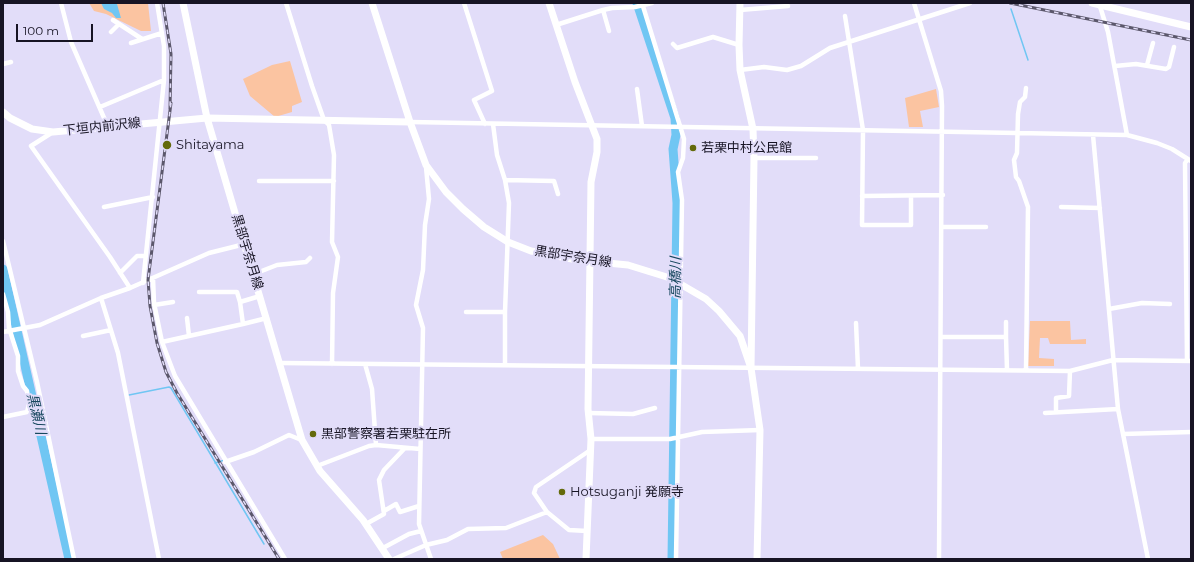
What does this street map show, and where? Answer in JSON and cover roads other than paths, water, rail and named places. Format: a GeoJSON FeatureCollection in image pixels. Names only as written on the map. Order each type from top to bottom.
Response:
{"type":"FeatureCollection","features":[{"type":"Feature","properties":{"kind":"main road","name":"黒部宇奈月線"},"geometry":{"type":"LineString","coordinates":[[183,3],[207,118],[302,438],[317,466],[366,524],[389,559]]}},
{"type":"Feature","properties":{"kind":"main road","name":"黒部宇奈月線"},"geometry":{"type":"LineString","coordinates":[[372,3],[410,122],[426,164],[446,192],[462,209],[484,227],[508,242],[531,251],[647,269],[680,283],[710,303],[736,332],[744,345],[751,368]]}},
{"type":"Feature","properties":{"kind":"main road"},"geometry":{"type":"LineString","coordinates":[[549,3],[574,82],[597,139],[597,152],[591,182],[588,366],[590,451],[586,559]]}},
{"type":"Feature","properties":{"kind":"main road"},"geometry":{"type":"LineString","coordinates":[[1096,3],[1191,27]]}},
{"type":"Feature","properties":{"kind":"main road"},"geometry":{"type":"LineString","coordinates":[[740,7],[740,70],[752,129],[754,158],[751,368],[760,430],[757,559]]}},
{"type":"Feature","properties":{"kind":"main road","name":"下垣内前沢線"},"geometry":{"type":"LineString","coordinates":[[3,112],[10,118],[32,129],[53,132],[207,118]]}},
{"type":"Feature","properties":{"kind":"main road"},"geometry":{"type":"LineString","coordinates":[[207,118],[410,122]]}},
{"type":"Feature","properties":{"kind":"street"},"geometry":{"type":"LineString","coordinates":[[61,3],[71,42],[108,126]]}},
{"type":"Feature","properties":{"kind":"street"},"geometry":{"type":"LineString","coordinates":[[143,283],[161,122],[164,80],[162,34],[157,3]]}},
{"type":"Feature","properties":{"kind":"street"},"geometry":{"type":"LineString","coordinates":[[286,3],[324,120],[329,125],[334,155],[332,242],[338,257],[333,293],[332,364]]}},
{"type":"Feature","properties":{"kind":"street"},"geometry":{"type":"LineString","coordinates":[[464,3],[492,92],[474,100],[486,124]]}},
{"type":"Feature","properties":{"kind":"street"},"geometry":{"type":"LineString","coordinates":[[556,25],[604,10],[652,3]]}},
{"type":"Feature","properties":{"kind":"street"},"geometry":{"type":"LineString","coordinates":[[914,3],[941,91],[943,130],[942,370],[939,559]]}},
{"type":"Feature","properties":{"kind":"street"},"geometry":{"type":"LineString","coordinates":[[740,70],[764,67],[787,70],[801,66],[830,48],[970,3]]}},
{"type":"Feature","properties":{"kind":"street"},"geometry":{"type":"LineString","coordinates":[[1096,3],[1108,32],[1127,135]]}},
{"type":"Feature","properties":{"kind":"street"},"geometry":{"type":"LineString","coordinates":[[642,4],[680,126],[684,148],[678,172],[682,200],[676,559]]}},
{"type":"Feature","properties":{"kind":"street"},"geometry":{"type":"LineString","coordinates":[[740,7],[788,6]]}},
{"type":"Feature","properties":{"kind":"street"},"geometry":{"type":"LineString","coordinates":[[604,10],[609,31]]}},
{"type":"Feature","properties":{"kind":"street"},"geometry":{"type":"LineString","coordinates":[[845,16],[863,130],[862,225],[911,225],[911,196]]}},
{"type":"Feature","properties":{"kind":"street"},"geometry":{"type":"LineString","coordinates":[[113,20],[142,39]]}},
{"type":"Feature","properties":{"kind":"street"},"geometry":{"type":"LineString","coordinates":[[111,32],[119,24]]}},
{"type":"Feature","properties":{"kind":"street"},"geometry":{"type":"LineString","coordinates":[[131,43],[162,34]]}},
{"type":"Feature","properties":{"kind":"street"},"geometry":{"type":"LineString","coordinates":[[673,44],[677,48],[713,37],[739,45]]}},
{"type":"Feature","properties":{"kind":"street"},"geometry":{"type":"LineString","coordinates":[[1147,65],[1154,43]]}},
{"type":"Feature","properties":{"kind":"street"},"geometry":{"type":"LineString","coordinates":[[1115,66],[1136,64],[1166,69],[1169,67],[1174,47]]}},
{"type":"Feature","properties":{"kind":"street"},"geometry":{"type":"LineString","coordinates":[[3,64],[11,62]]}},
{"type":"Feature","properties":{"kind":"street"},"geometry":{"type":"LineString","coordinates":[[100,107],[164,80]]}},
{"type":"Feature","properties":{"kind":"street"},"geometry":{"type":"LineString","coordinates":[[1026,88],[1025,97],[1020,102],[1017,153],[1014,160],[1016,177],[1019,181],[1028,207],[1026,370]]}},
{"type":"Feature","properties":{"kind":"street"},"geometry":{"type":"LineString","coordinates":[[637,90],[642,126]]}},
{"type":"Feature","properties":{"kind":"street"},"geometry":{"type":"LineString","coordinates":[[280,363],[1070,371],[1113,360],[1189,361],[1185,163],[1189,160],[1157,143],[1127,135],[943,130],[752,129],[680,126],[410,122]]}},
{"type":"Feature","properties":{"kind":"street"},"geometry":{"type":"LineString","coordinates":[[493,124],[497,155],[505,180],[509,203],[505,312],[505,366]]}},
{"type":"Feature","properties":{"kind":"street"},"geometry":{"type":"LineString","coordinates":[[53,132],[30,146],[130,288]]}},
{"type":"Feature","properties":{"kind":"street"},"geometry":{"type":"LineString","coordinates":[[1093,135],[1118,409],[1148,559]]}},
{"type":"Feature","properties":{"kind":"street"},"geometry":{"type":"LineString","coordinates":[[754,158],[816,158]]}},
{"type":"Feature","properties":{"kind":"street"},"geometry":{"type":"LineString","coordinates":[[426,164],[429,199],[425,225],[423,270],[416,305],[423,328],[419,506],[421,531],[431,559]]}},
{"type":"Feature","properties":{"kind":"street"},"geometry":{"type":"LineString","coordinates":[[505,180],[554,181],[558,194]]}},
{"type":"Feature","properties":{"kind":"street"},"geometry":{"type":"LineString","coordinates":[[259,181],[334,181]]}},
{"type":"Feature","properties":{"kind":"street"},"geometry":{"type":"LineString","coordinates":[[862,196],[943,195]]}},
{"type":"Feature","properties":{"kind":"street"},"geometry":{"type":"LineString","coordinates":[[104,207],[152,197]]}},
{"type":"Feature","properties":{"kind":"street"},"geometry":{"type":"LineString","coordinates":[[1061,207],[1100,208]]}},
{"type":"Feature","properties":{"kind":"street"},"geometry":{"type":"LineString","coordinates":[[942,227],[986,227]]}},
{"type":"Feature","properties":{"kind":"street"},"geometry":{"type":"LineString","coordinates":[[3,241],[23,329],[38,382],[74,559]]}},
{"type":"Feature","properties":{"kind":"street"},"geometry":{"type":"LineString","coordinates":[[3,332],[40,325],[101,298],[143,283],[209,253],[245,244]]}},
{"type":"Feature","properties":{"kind":"street"},"geometry":{"type":"LineString","coordinates":[[120,273],[137,256],[146,256]]}},
{"type":"Feature","properties":{"kind":"street"},"geometry":{"type":"LineString","coordinates":[[254,274],[277,265],[306,262],[310,258]]}},
{"type":"Feature","properties":{"kind":"street"},"geometry":{"type":"LineString","coordinates":[[153,278],[154,305],[162,342],[174,376],[285,559]]}},
{"type":"Feature","properties":{"kind":"street"},"geometry":{"type":"LineString","coordinates":[[198,292],[236,292],[240,302],[243,324]]}},
{"type":"Feature","properties":{"kind":"street"},"geometry":{"type":"LineString","coordinates":[[3,294],[18,356],[18,371],[23,386],[27,391],[29,404],[27,412],[3,417]]}},
{"type":"Feature","properties":{"kind":"street"},"geometry":{"type":"LineString","coordinates":[[240,302],[260,296]]}},
{"type":"Feature","properties":{"kind":"street"},"geometry":{"type":"LineString","coordinates":[[101,298],[118,353],[159,559]]}},
{"type":"Feature","properties":{"kind":"street"},"geometry":{"type":"LineString","coordinates":[[154,305],[172,302]]}},
{"type":"Feature","properties":{"kind":"street"},"geometry":{"type":"LineString","coordinates":[[1109,309],[1142,303],[1170,304]]}},
{"type":"Feature","properties":{"kind":"street"},"geometry":{"type":"LineString","coordinates":[[466,312],[505,312]]}},
{"type":"Feature","properties":{"kind":"street"},"geometry":{"type":"LineString","coordinates":[[187,318],[189,336]]}},
{"type":"Feature","properties":{"kind":"street"},"geometry":{"type":"LineString","coordinates":[[162,342],[267,318]]}},
{"type":"Feature","properties":{"kind":"street"},"geometry":{"type":"LineString","coordinates":[[1006,322],[1006,370]]}},
{"type":"Feature","properties":{"kind":"street"},"geometry":{"type":"LineString","coordinates":[[856,323],[858,369]]}},
{"type":"Feature","properties":{"kind":"street"},"geometry":{"type":"LineString","coordinates":[[83,336],[111,330]]}},
{"type":"Feature","properties":{"kind":"street"},"geometry":{"type":"LineString","coordinates":[[941,337],[1006,337]]}},
{"type":"Feature","properties":{"kind":"street"},"geometry":{"type":"LineString","coordinates":[[365,364],[372,389],[376,445]]}},
{"type":"Feature","properties":{"kind":"street"},"geometry":{"type":"LineString","coordinates":[[1056,412],[1056,398],[1070,396],[1070,371]]}},
{"type":"Feature","properties":{"kind":"street"},"geometry":{"type":"LineString","coordinates":[[588,413],[633,414],[655,408]]}},
{"type":"Feature","properties":{"kind":"street"},"geometry":{"type":"LineString","coordinates":[[1045,413],[1118,409]]}},
{"type":"Feature","properties":{"kind":"street"},"geometry":{"type":"LineString","coordinates":[[590,439],[670,439],[702,432],[760,430]]}},
{"type":"Feature","properties":{"kind":"street"},"geometry":{"type":"LineString","coordinates":[[1123,434],[1191,432]]}},
{"type":"Feature","properties":{"kind":"street"},"geometry":{"type":"LineString","coordinates":[[225,462],[254,452],[289,435],[299,439],[302,438]]}},
{"type":"Feature","properties":{"kind":"street"},"geometry":{"type":"LineString","coordinates":[[317,466],[369,446],[376,445],[420,449]]}},
{"type":"Feature","properties":{"kind":"street"},"geometry":{"type":"LineString","coordinates":[[366,524],[382,517],[384,511],[379,480],[384,470],[405,448]]}},
{"type":"Feature","properties":{"kind":"street"},"geometry":{"type":"LineString","coordinates":[[587,530],[569,530],[547,512],[534,493],[536,487],[590,451]]}},
{"type":"Feature","properties":{"kind":"street"},"geometry":{"type":"LineString","coordinates":[[384,511],[396,504],[400,512],[419,506]]}},
{"type":"Feature","properties":{"kind":"street"},"geometry":{"type":"LineString","coordinates":[[394,559],[426,545],[447,540],[468,529],[506,528],[547,512]]}},
{"type":"Feature","properties":{"kind":"street"},"geometry":{"type":"LineString","coordinates":[[383,548],[409,534],[421,531]]}},
{"type":"Feature","properties":{"kind":"water"},"geometry":{"type":"Polygon","coordinates":[[[101,3],[117,4],[121,18],[116,18],[112,13],[104,9],[101,3]]]}},
{"type":"Feature","properties":{"kind":"waterway","name":"高橋川"},"geometry":{"type":"LineString","coordinates":[[637,3],[675,118],[676,135],[673,149],[677,203],[672,559]]}},
{"type":"Feature","properties":{"kind":"waterway"},"geometry":{"type":"LineString","coordinates":[[1011,9],[1028,60]]}},
{"type":"Feature","properties":{"kind":"waterway","name":"黒瀬川"},"geometry":{"type":"LineString","coordinates":[[3,269],[69,559]]}},
{"type":"Feature","properties":{"kind":"waterway"},"geometry":{"type":"LineString","coordinates":[[129,395],[169,387],[171,388],[264,544]]}},
{"type":"Feature","properties":{"kind":"waterway"},"geometry":{"type":"LineString","coordinates":[[215,463],[225,460]]}},
{"type":"Feature","properties":{"kind":"railway"},"geometry":{"type":"LineString","coordinates":[[163,3],[171,54],[170,109]]}},
{"type":"Feature","properties":{"kind":"railway"},"geometry":{"type":"LineString","coordinates":[[1010,3],[1191,40]]}},
{"type":"Feature","properties":{"kind":"railway"},"geometry":{"type":"LineString","coordinates":[[171,103],[148,280],[150,306],[157,343],[166,372],[177,393],[279,559]]}},
{"type":"Feature","properties":{"kind":"place","name":"Shitayama"},"geometry":{"type":"Point","coordinates":[167,145]}},
{"type":"Feature","properties":{"kind":"place","name":"若栗中村公民館"},"geometry":{"type":"Point","coordinates":[693,148]}},
{"type":"Feature","properties":{"kind":"place","name":"黒部警察署若栗駐在所"},"geometry":{"type":"Point","coordinates":[313,434]}},
{"type":"Feature","properties":{"kind":"place","name":"Hotsuganji 発願寺"},"geometry":{"type":"Point","coordinates":[562,492]}}]}
